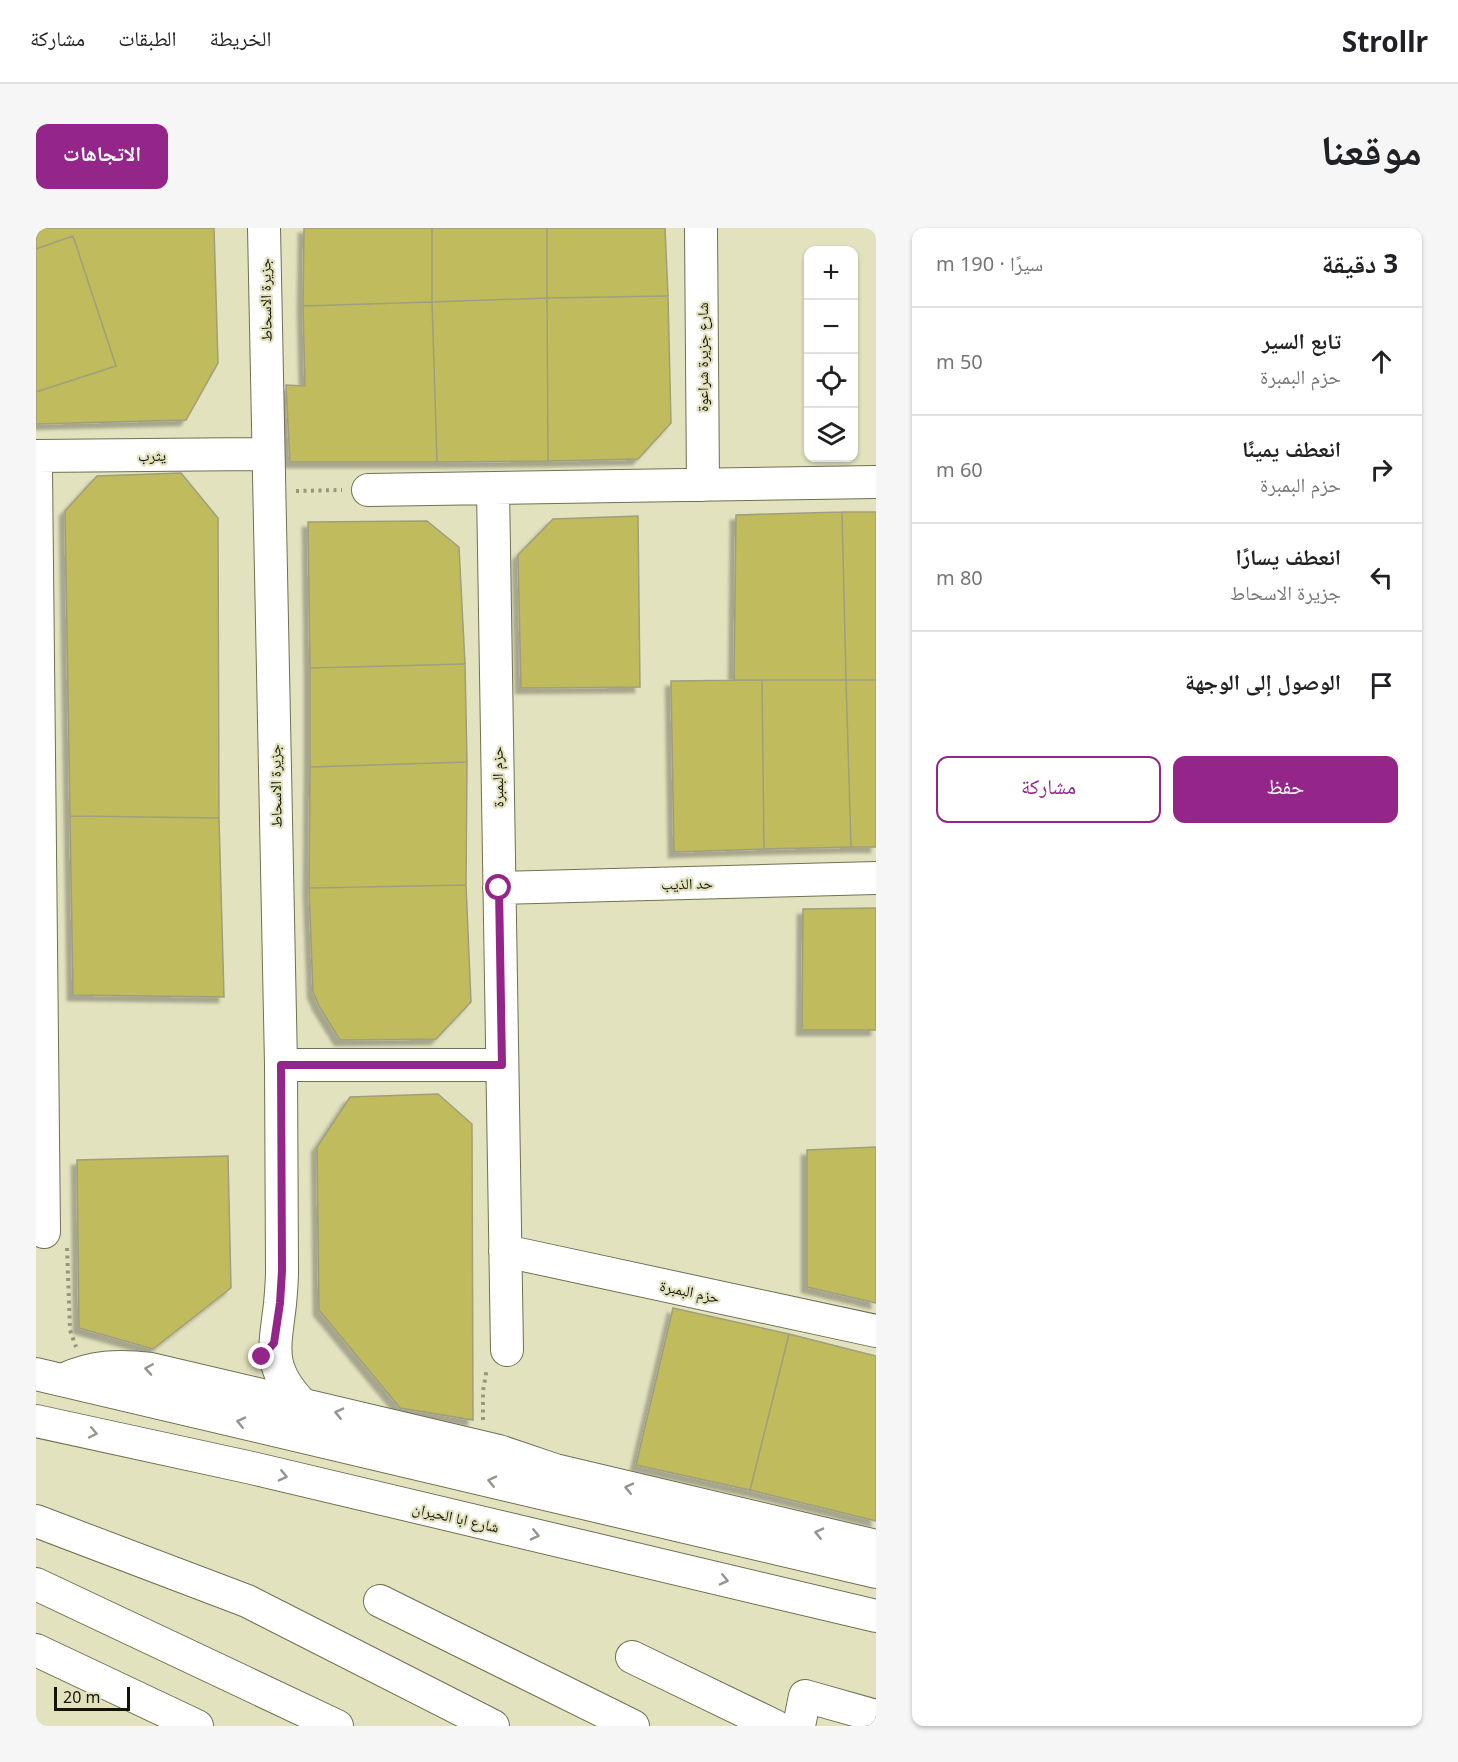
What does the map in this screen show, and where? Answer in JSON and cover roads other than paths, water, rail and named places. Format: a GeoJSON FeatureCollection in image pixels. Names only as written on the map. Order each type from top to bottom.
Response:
{"type":"FeatureCollection","features":[{"type":"Feature","properties":{"kind":"street","name":"جزيرة الاسحاط"},"geometry":{"type":"LineString","coordinates":[[264,228],[281,1065],[282,1271],[274,1343],[275,1360],[280,1376],[300,1403]]}},
{"type":"Feature","properties":{"kind":"street","name":"شارع جزيرة شراعوة"},"geometry":{"type":"LineString","coordinates":[[701,228],[703,485]]}},
{"type":"Feature","properties":{"kind":"street","name":"يثرب"},"geometry":{"type":"LineString","coordinates":[[36,456],[268,454]]}},
{"type":"Feature","properties":{"kind":"street"},"geometry":{"type":"LineString","coordinates":[[36,470],[40,1135],[44,1232]]}},
{"type":"Feature","properties":{"kind":"street"},"geometry":{"type":"LineString","coordinates":[[368,490],[876,482]]}},
{"type":"Feature","properties":{"kind":"street","name":"حزم البمبرة"},"geometry":{"type":"LineString","coordinates":[[493,489],[507,1350]]}},
{"type":"Feature","properties":{"kind":"street","name":"حد الذيب"},"geometry":{"type":"LineString","coordinates":[[499,888],[876,878]]}},
{"type":"Feature","properties":{"kind":"street"},"geometry":{"type":"LineString","coordinates":[[281,1065],[502,1065]]}},
{"type":"Feature","properties":{"kind":"street","name":"حزم البمبرة"},"geometry":{"type":"LineString","coordinates":[[505,1251],[876,1331]]}},
{"type":"Feature","properties":{"kind":"street"},"geometry":{"type":"LineString","coordinates":[[214,1382],[248,1369],[274,1343]]}},
{"type":"Feature","properties":{"kind":"street"},"geometry":{"type":"LineString","coordinates":[[60,1375],[104,1367],[134,1366],[214,1382],[499,1451],[555,1470],[876,1546]]}},
{"type":"Feature","properties":{"kind":"street"},"geometry":{"type":"LineString","coordinates":[[60,1375],[876,1572]]}},
{"type":"Feature","properties":{"kind":"street","name":"شارع ابا الحيران"},"geometry":{"type":"LineString","coordinates":[[36,1421],[252,1468],[876,1616]]}},
{"type":"Feature","properties":{"kind":"street"},"geometry":{"type":"LineString","coordinates":[[388,1424],[411,1440],[442,1469]]}},
{"type":"Feature","properties":{"kind":"street"},"geometry":{"type":"LineString","coordinates":[[36,1521],[247,1601],[493,1726]]}},
{"type":"Feature","properties":{"kind":"street"},"geometry":{"type":"LineString","coordinates":[[36,1584],[337,1726]]}},
{"type":"Feature","properties":{"kind":"street"},"geometry":{"type":"LineString","coordinates":[[380,1601],[633,1726]]}},
{"type":"Feature","properties":{"kind":"street"},"geometry":{"type":"LineString","coordinates":[[36,1650],[197,1726]]}},
{"type":"Feature","properties":{"kind":"street"},"geometry":{"type":"LineString","coordinates":[[632,1657],[775,1726]]}},
{"type":"Feature","properties":{"kind":"street"},"geometry":{"type":"LineString","coordinates":[[799,1726],[805,1696],[876,1716]]}}]}
